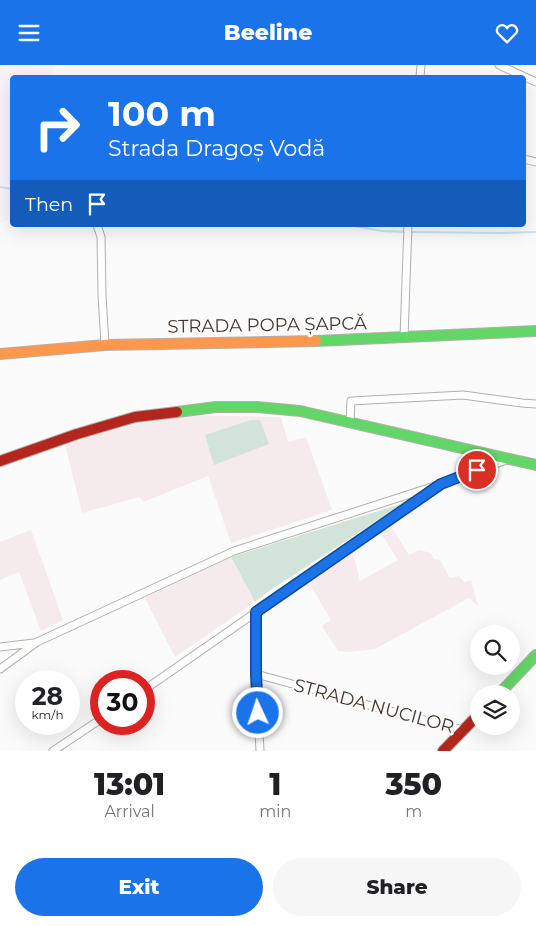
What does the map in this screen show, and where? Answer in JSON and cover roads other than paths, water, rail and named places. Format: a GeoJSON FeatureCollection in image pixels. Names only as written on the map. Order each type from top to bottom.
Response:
{"type":"FeatureCollection","features":[{"type":"Feature","properties":{"kind":"street"},"geometry":{"type":"LineString","coordinates":[[499,65],[522,75],[522,65]]}},
{"type":"Feature","properties":{"kind":"street"},"geometry":{"type":"LineString","coordinates":[[98,227],[101,237],[105,345]]}},
{"type":"Feature","properties":{"kind":"street"},"geometry":{"type":"LineString","coordinates":[[404,337],[408,227]]}},
{"type":"Feature","properties":{"kind":"street","name":"STRADA POPA ȘAPCĂ"},"geometry":{"type":"LineString","coordinates":[[0,354],[105,345],[348,340],[536,331]]}},
{"type":"Feature","properties":{"kind":"street"},"geometry":{"type":"LineString","coordinates":[[350,422],[351,401],[463,395],[536,404]]}},
{"type":"Feature","properties":{"kind":"street"},"geometry":{"type":"LineString","coordinates":[[0,461],[44,444],[135,417],[216,407],[257,407],[300,411],[536,465]]}},
{"type":"Feature","properties":{"kind":"street"},"geometry":{"type":"LineString","coordinates":[[461,476],[485,453]]}},
{"type":"Feature","properties":{"kind":"street"},"geometry":{"type":"LineString","coordinates":[[0,668],[37,642],[234,551],[441,484],[509,459]]}},
{"type":"Feature","properties":{"kind":"street"},"geometry":{"type":"LineString","coordinates":[[155,681],[441,484]]}},
{"type":"Feature","properties":{"kind":"street"},"geometry":{"type":"LineString","coordinates":[[256,612],[256,675],[260,751]]}},
{"type":"Feature","properties":{"kind":"street"},"geometry":{"type":"LineString","coordinates":[[0,647],[37,642]]}},
{"type":"Feature","properties":{"kind":"street"},"geometry":{"type":"LineString","coordinates":[[508,685],[534,660]]}},
{"type":"Feature","properties":{"kind":"street","name":"STRADA NUCILOR"},"geometry":{"type":"LineString","coordinates":[[256,675],[463,730]]}},
{"type":"Feature","properties":{"kind":"street"},"geometry":{"type":"LineString","coordinates":[[443,751],[470,723]]}},
{"type":"Feature","properties":{"kind":"street"},"geometry":{"type":"LineString","coordinates":[[53,751],[90,726]]}},
{"type":"Feature","properties":{"kind":"waterway"},"geometry":{"type":"LineString","coordinates":[[0,187],[10,189]]}},
{"type":"Feature","properties":{"kind":"waterway"},"geometry":{"type":"LineString","coordinates":[[360,227],[382,231],[406,232]]}},
{"type":"Feature","properties":{"kind":"waterway"},"geometry":{"type":"LineString","coordinates":[[411,232],[536,232]]}}]}
